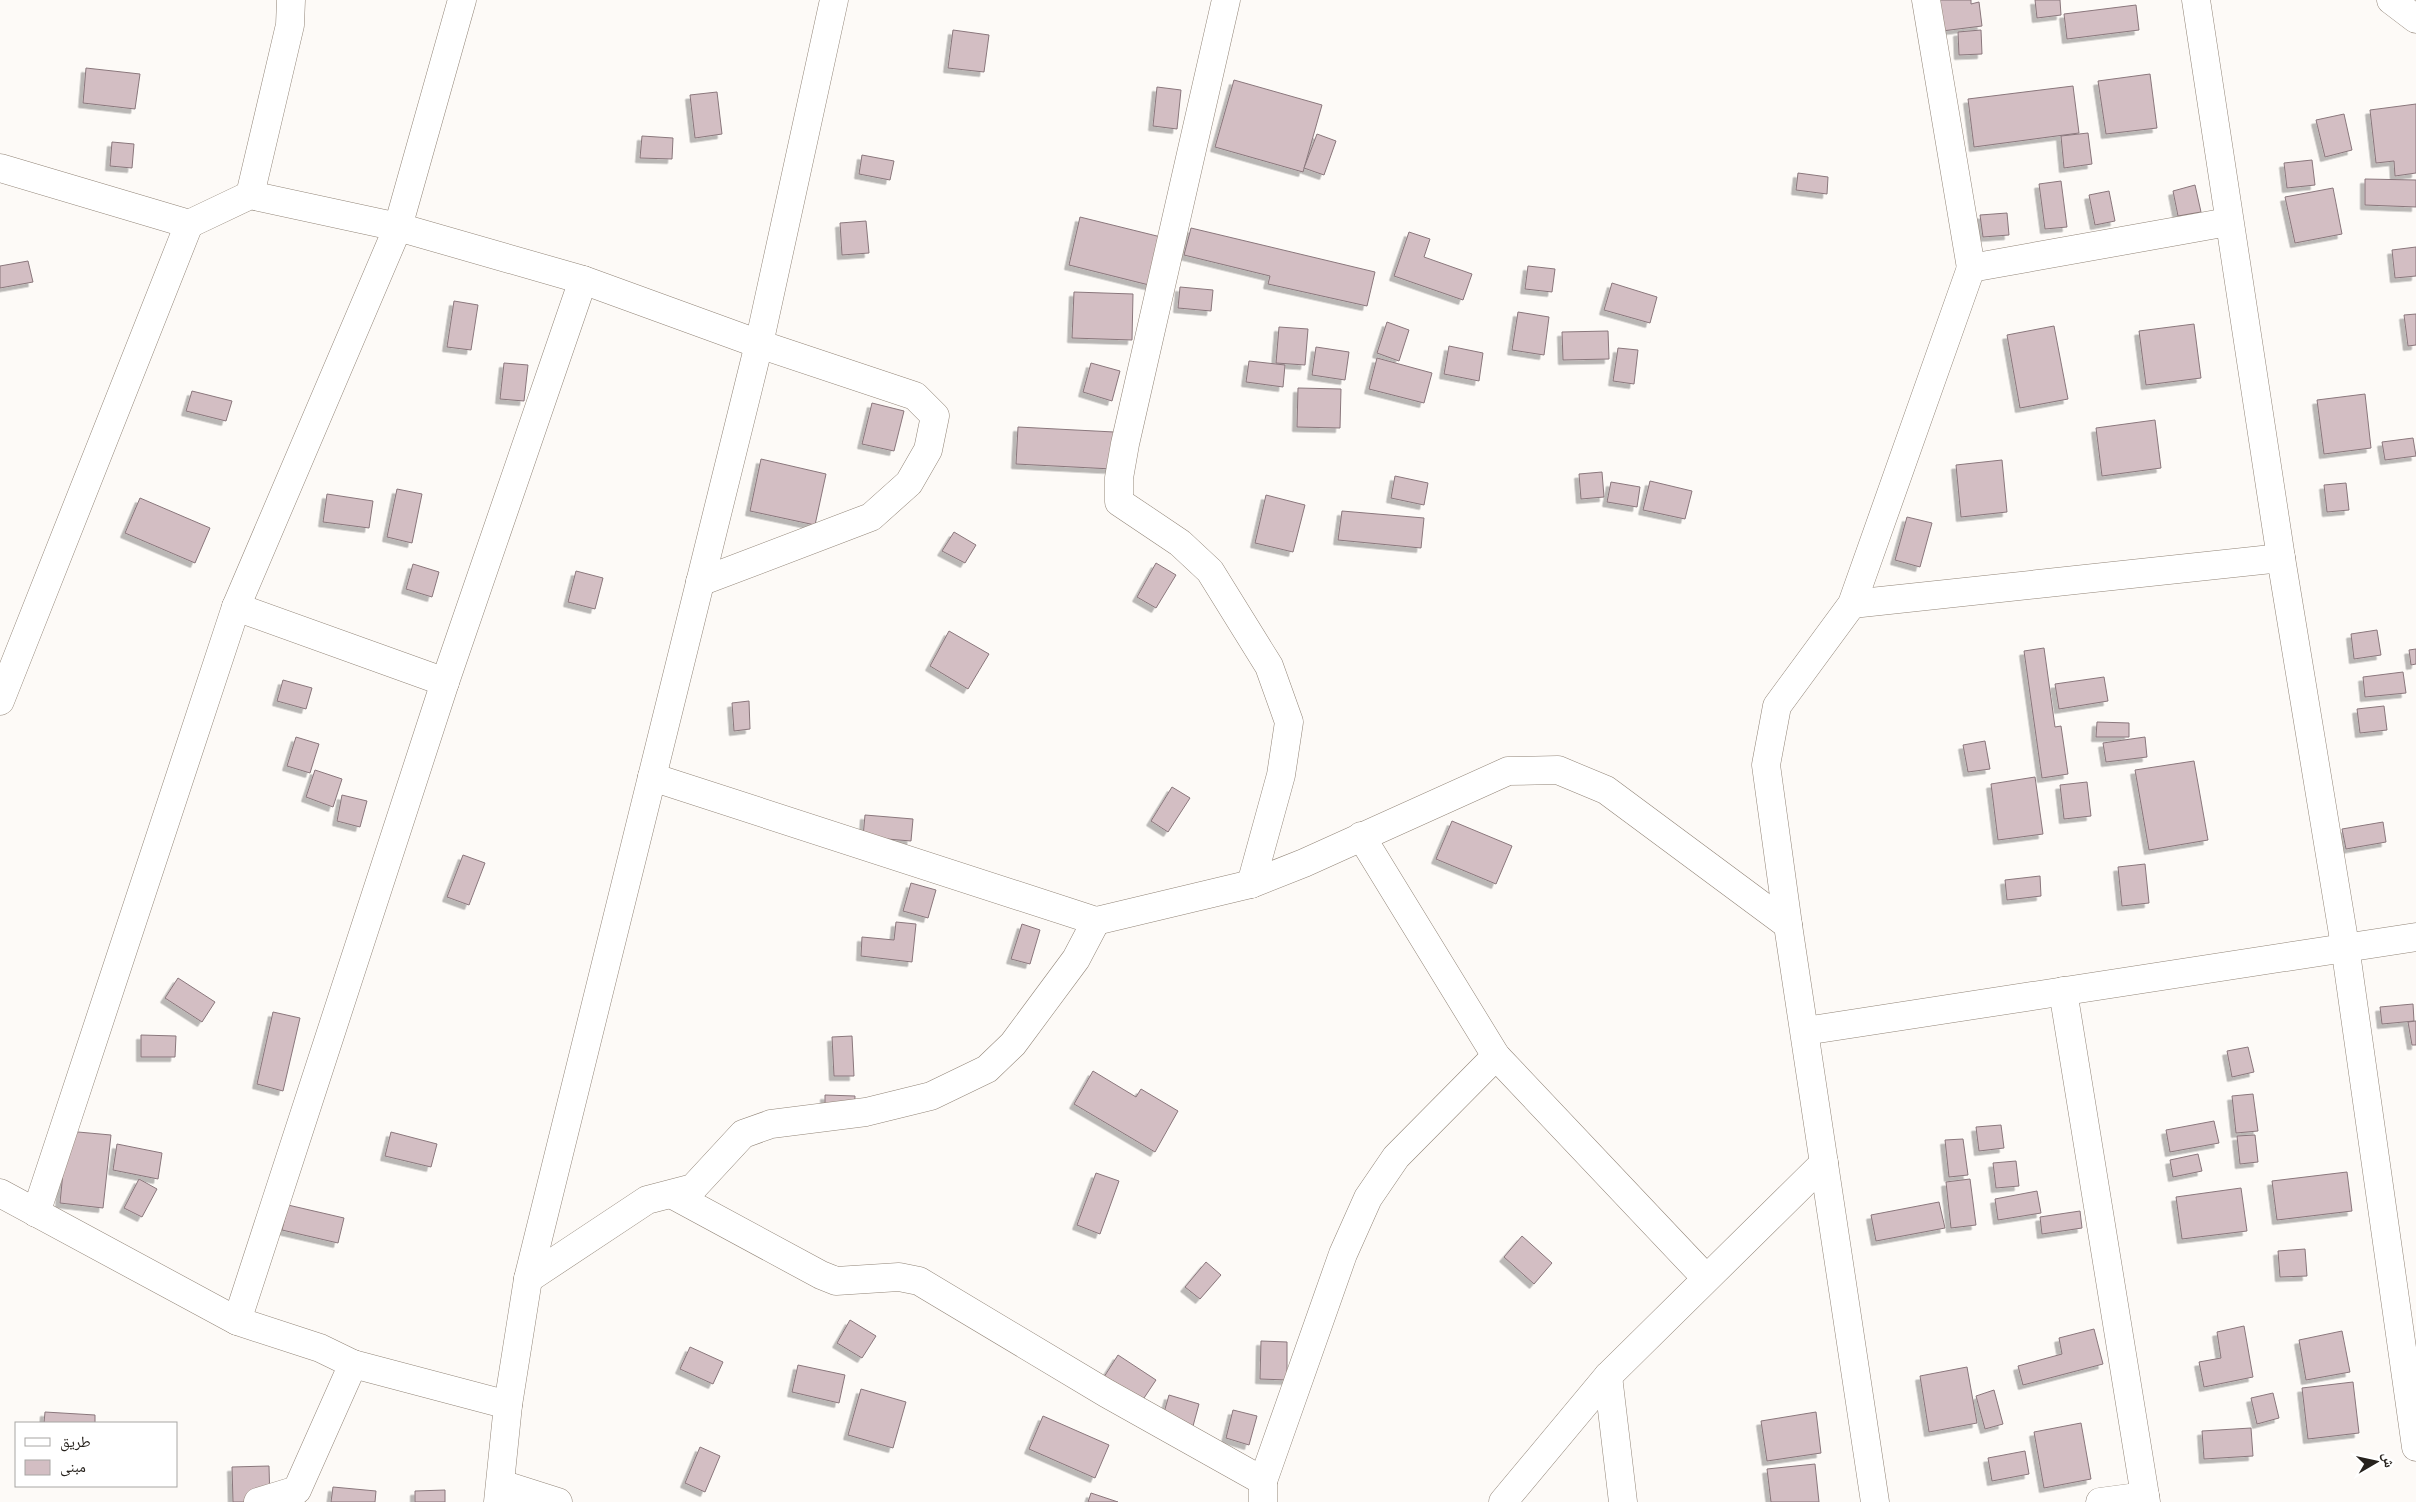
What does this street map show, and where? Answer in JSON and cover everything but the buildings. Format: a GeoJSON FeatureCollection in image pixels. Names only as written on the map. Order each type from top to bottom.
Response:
{"type":"FeatureCollection","features":[{"type":"Feature","properties":{"kind":"street"},"geometry":{"type":"LineString","coordinates":[[250,195],[290,25],[291,0]]}},
{"type":"Feature","properties":{"kind":"street"},"geometry":{"type":"LineString","coordinates":[[36,1213],[236,607],[398,227],[462,0]]}},
{"type":"Feature","properties":{"kind":"street"},"geometry":{"type":"LineString","coordinates":[[558,1502],[500,1493],[508,1405],[528,1279],[759,344],[834,0]]}},
{"type":"Feature","properties":{"kind":"street"},"geometry":{"type":"LineString","coordinates":[[1226,0],[1125,444],[1119,478],[1119,502],[1180,543],[1210,571],[1269,666],[1289,722],[1281,775],[1251,884]]}},
{"type":"Feature","properties":{"kind":"street"},"geometry":{"type":"LineString","coordinates":[[1876,1502],[1788,925],[1766,765],[1777,706],[1852,604],[1971,268],[1926,0]]}},
{"type":"Feature","properties":{"kind":"street"},"geometry":{"type":"LineString","coordinates":[[2196,0],[2280,558],[2345,946],[2416,1447]]}},
{"type":"Feature","properties":{"kind":"street"},"geometry":{"type":"LineString","coordinates":[[2391,0],[2416,20]]}},
{"type":"Feature","properties":{"kind":"street"},"geometry":{"type":"LineString","coordinates":[[0,168],[189,224],[250,195],[398,227],[583,280],[759,344],[915,396],[935,416],[928,450],[909,483],[871,517],[700,582]]}},
{"type":"Feature","properties":{"kind":"street"},"geometry":{"type":"LineString","coordinates":[[1971,268],[2228,222]]}},
{"type":"Feature","properties":{"kind":"street"},"geometry":{"type":"LineString","coordinates":[[0,702],[189,224]]}},
{"type":"Feature","properties":{"kind":"street"},"geometry":{"type":"LineString","coordinates":[[237,1321],[445,682],[583,280]]}},
{"type":"Feature","properties":{"kind":"street"},"geometry":{"type":"LineString","coordinates":[[1852,604],[2280,558]]}},
{"type":"Feature","properties":{"kind":"street"},"geometry":{"type":"LineString","coordinates":[[236,607],[445,682]]}},
{"type":"Feature","properties":{"kind":"street"},"geometry":{"type":"LineString","coordinates":[[652,777],[1096,921],[1251,884],[1304,863],[1360,836],[1508,771],[1558,770],[1606,790],[1788,925]]}},
{"type":"Feature","properties":{"kind":"street"},"geometry":{"type":"LineString","coordinates":[[1360,836],[1496,1056],[1706,1278]]}},
{"type":"Feature","properties":{"kind":"street"},"geometry":{"type":"LineString","coordinates":[[528,1279],[647,1200],[673,1195],[693,1188],[743,1134],[771,1124],[866,1112],[931,1096],[987,1069],[1013,1044],[1076,959],[1096,921]]}},
{"type":"Feature","properties":{"kind":"street"},"geometry":{"type":"LineString","coordinates":[[1805,1031],[2345,946],[2416,937]]}},
{"type":"Feature","properties":{"kind":"street"},"geometry":{"type":"LineString","coordinates":[[2063,991],[2145,1499],[2100,1502]]}},
{"type":"Feature","properties":{"kind":"street"},"geometry":{"type":"LineString","coordinates":[[673,1195],[821,1275],[836,1280],[899,1277],[919,1281],[1106,1393],[1263,1492],[1343,1254],[1368,1198],[1396,1157],[1496,1056]]}},
{"type":"Feature","properties":{"kind":"street"},"geometry":{"type":"LineString","coordinates":[[1503,1502],[1608,1376],[1824,1163]]}},
{"type":"Feature","properties":{"kind":"street"},"geometry":{"type":"LineString","coordinates":[[0,1193],[237,1321],[320,1348],[353,1364],[508,1405]]}},
{"type":"Feature","properties":{"kind":"street"},"geometry":{"type":"LineString","coordinates":[[258,1502],[296,1496],[353,1364]]}},
{"type":"Feature","properties":{"kind":"street"},"geometry":{"type":"LineString","coordinates":[[1608,1376],[1622,1502]]}}]}
